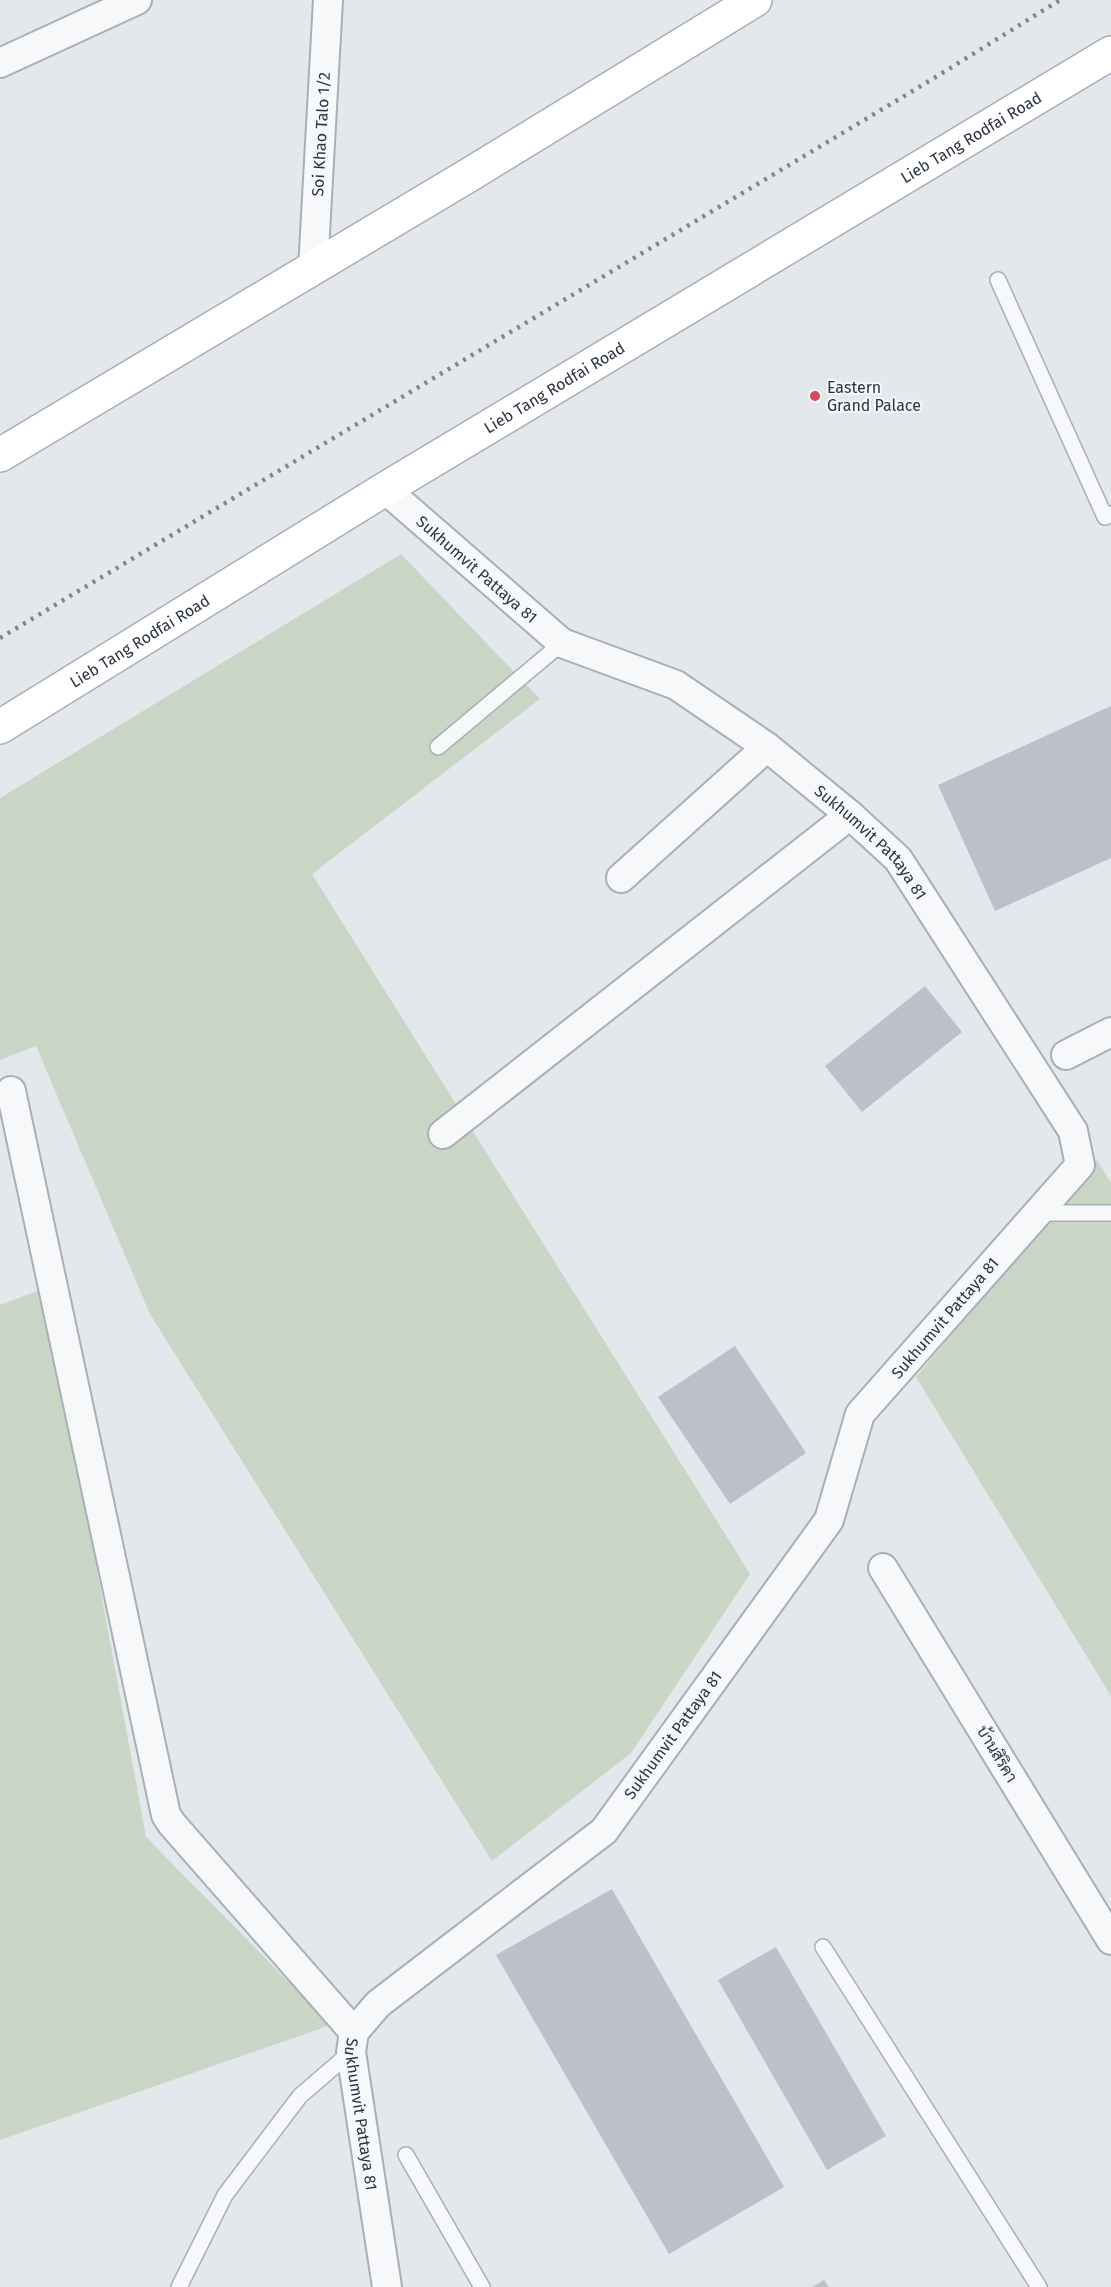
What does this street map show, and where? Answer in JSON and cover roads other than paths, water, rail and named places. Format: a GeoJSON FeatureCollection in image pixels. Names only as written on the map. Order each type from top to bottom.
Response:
{"type":"FeatureCollection","features":[{"type":"Feature","properties":{"kind":"street"},"geometry":{"type":"LineString","coordinates":[[0,63],[137,0]]}},
{"type":"Feature","properties":{"kind":"street","name":"Soi Khao Talo 1/2"},"geometry":{"type":"LineString","coordinates":[[313,269],[327,0]]}},
{"type":"Feature","properties":{"kind":"street"},"geometry":{"type":"LineString","coordinates":[[1,453],[313,269],[755,0]]}},
{"type":"Feature","properties":{"kind":"street","name":"Lieb Tang Rodfai Road"},"geometry":{"type":"LineString","coordinates":[[0,727],[385,489],[1111,53]]}},
{"type":"Feature","properties":{"kind":"street","name":"Sukhumvit Pattaya 81"},"geometry":{"type":"LineString","coordinates":[[385,489],[562,643],[676,684],[767,747],[850,815],[898,859],[1073,1131],[1080,1165],[860,1414],[829,1520],[603,1831],[378,2004],[353,2042],[387,2287]]}},
{"type":"Feature","properties":{"kind":"street"},"geometry":{"type":"LineString","coordinates":[[621,878],[767,747]]}},
{"type":"Feature","properties":{"kind":"street"},"geometry":{"type":"LineString","coordinates":[[443,1134],[850,815]]}},
{"type":"Feature","properties":{"kind":"street"},"geometry":{"type":"LineString","coordinates":[[1066,1055],[1111,1032]]}},
{"type":"Feature","properties":{"kind":"street"},"geometry":{"type":"LineString","coordinates":[[11,1091],[166,1815],[353,2042]]}},
{"type":"Feature","properties":{"kind":"street","name":"บ้านสิริคา"},"geometry":{"type":"LineString","coordinates":[[883,1568],[1111,1940]]}},
{"type":"Feature","properties":{"kind":"lane"},"geometry":{"type":"LineString","coordinates":[[998,280],[1105,517],[1111,514]]}},
{"type":"Feature","properties":{"kind":"lane"},"geometry":{"type":"LineString","coordinates":[[438,747],[562,643]]}},
{"type":"Feature","properties":{"kind":"lane"},"geometry":{"type":"LineString","coordinates":[[1038,1212],[1111,1213]]}},
{"type":"Feature","properties":{"kind":"lane"},"geometry":{"type":"LineString","coordinates":[[823,1947],[1039,2287]]}},
{"type":"Feature","properties":{"kind":"lane"},"geometry":{"type":"LineString","coordinates":[[179,2287],[225,2195],[300,2096],[353,2042]]}},
{"type":"Feature","properties":{"kind":"lane"},"geometry":{"type":"LineString","coordinates":[[406,2155],[482,2287]]}},
{"type":"Feature","properties":{"kind":"railway"},"geometry":{"type":"LineString","coordinates":[[0,638],[931,80],[1060,0]]}},
{"type":"Feature","properties":{"kind":"place","name":"Eastern Grand Palace"},"geometry":{"type":"Point","coordinates":[815,396]}}]}
